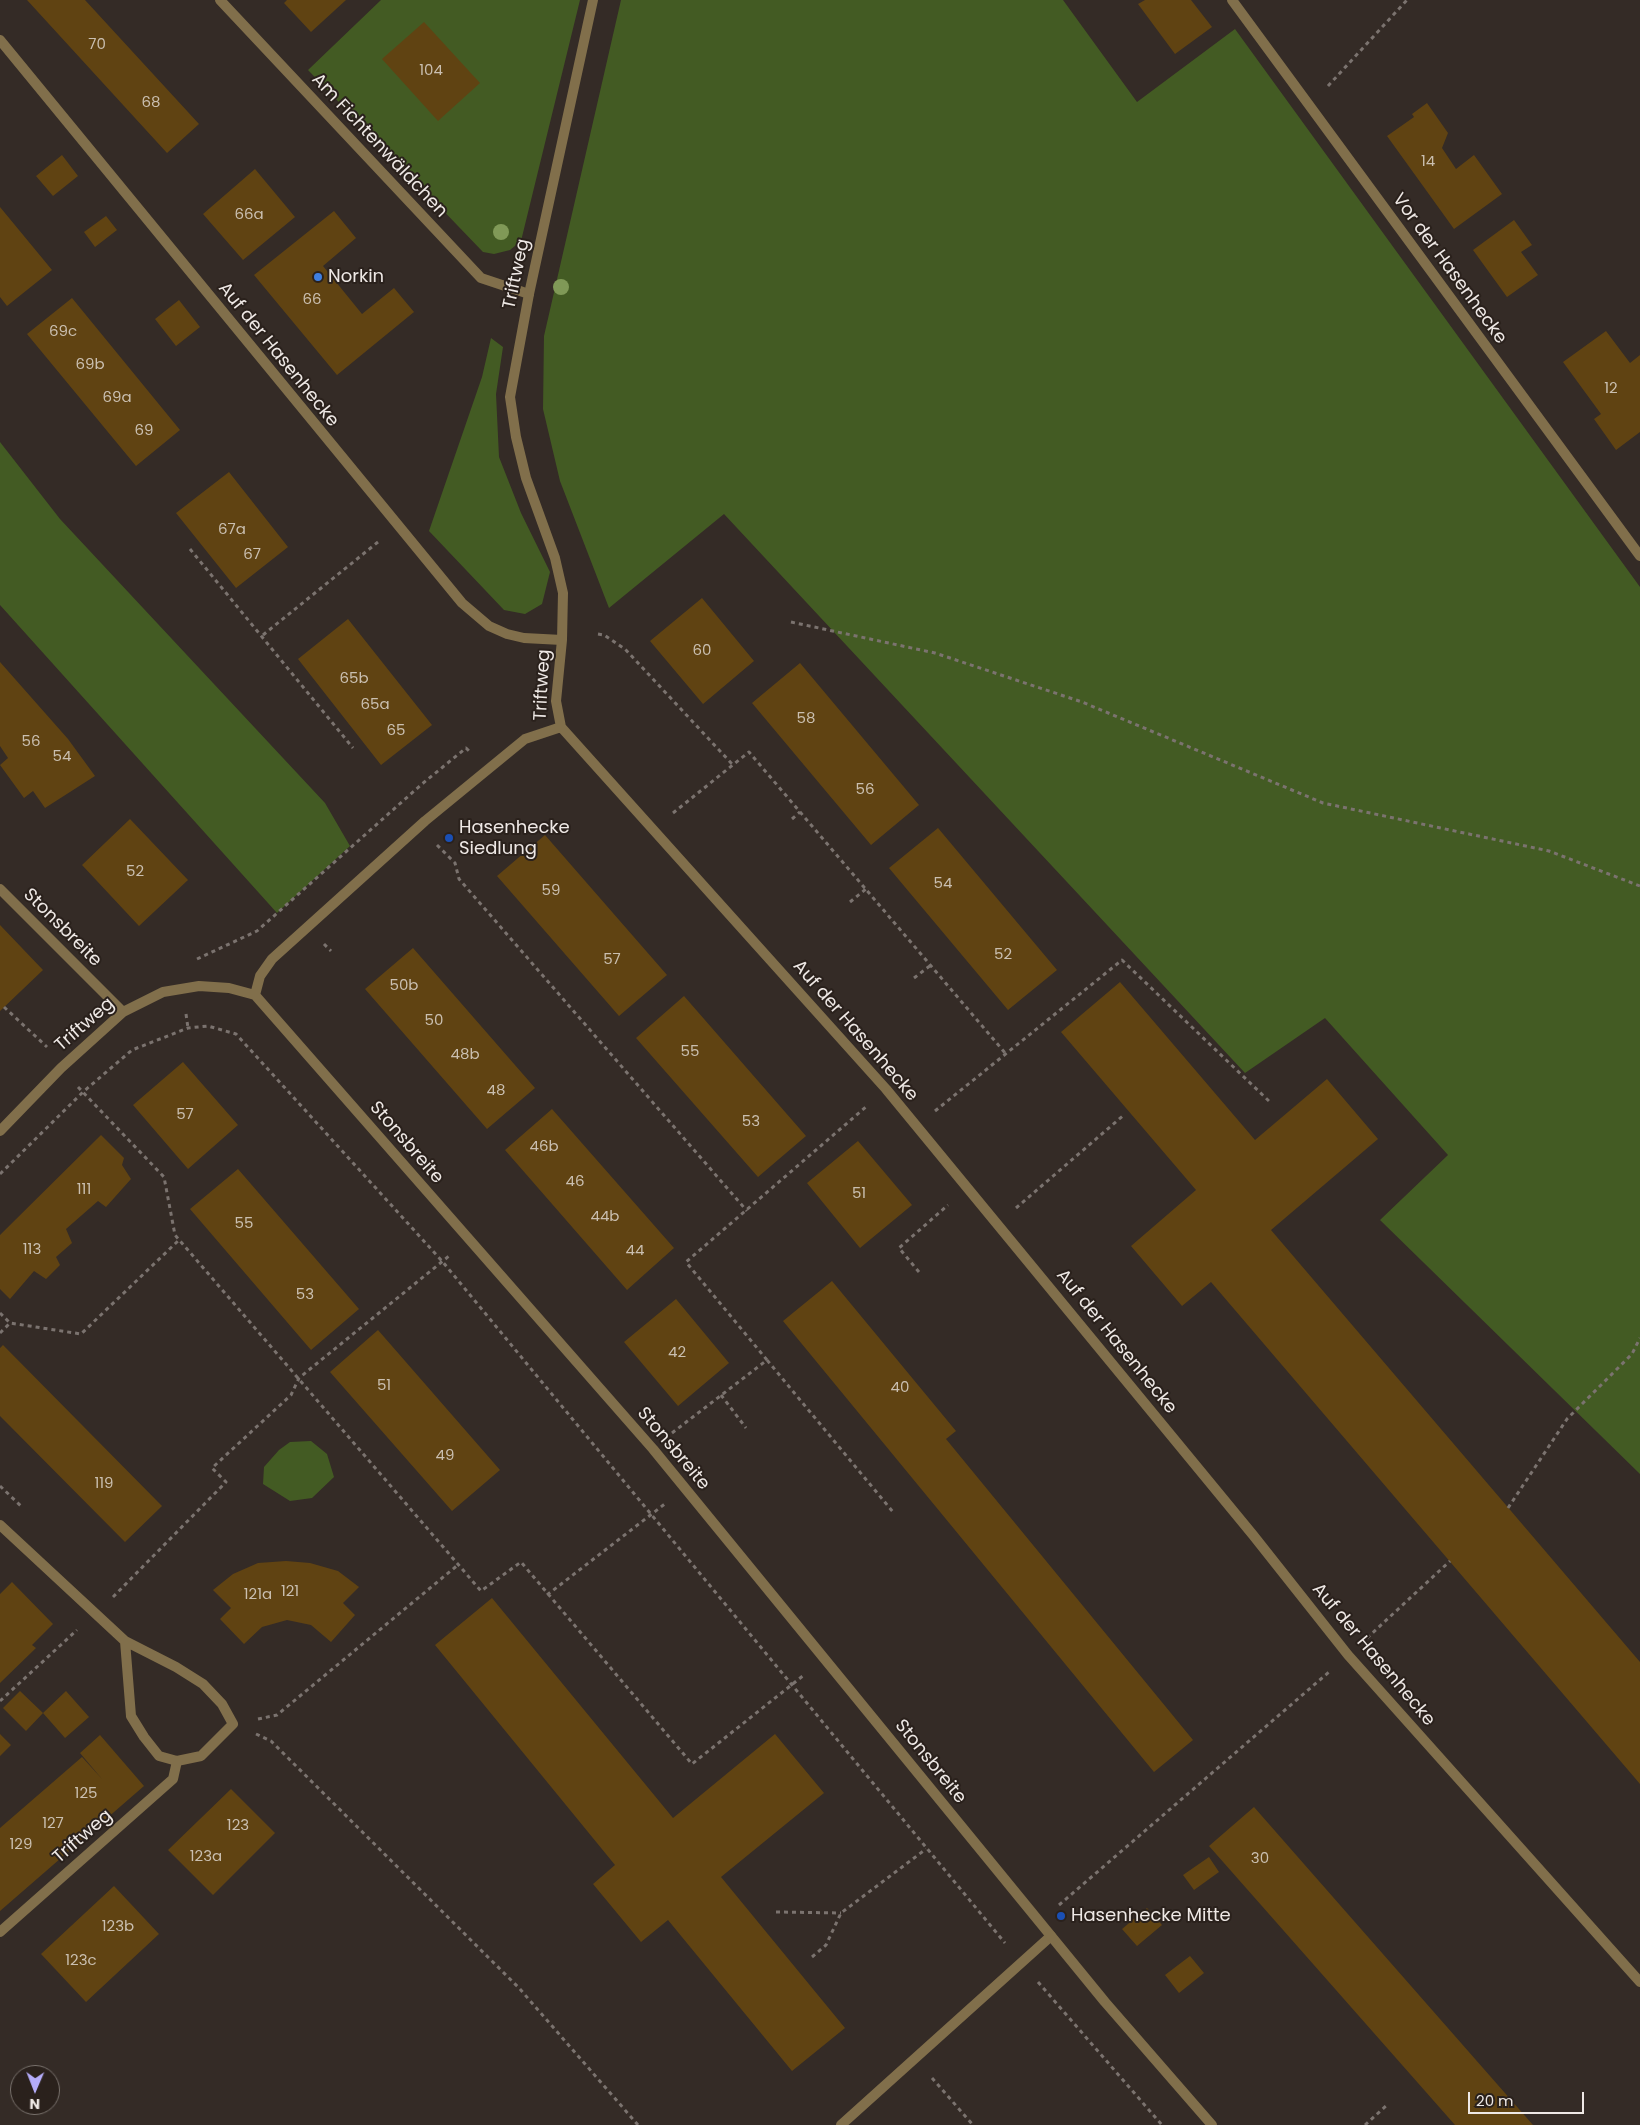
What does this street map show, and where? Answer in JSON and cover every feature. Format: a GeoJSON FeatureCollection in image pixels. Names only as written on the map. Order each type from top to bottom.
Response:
{"type":"FeatureCollection","features":[{"type":"Feature","properties":{"kind":"street","name":"Am Fichtenwäldchen"},"geometry":{"type":"LineString","coordinates":[[220,0],[481,278],[529,294]]}},
{"type":"Feature","properties":{"kind":"street","name":"Triftweg"},"geometry":{"type":"LineString","coordinates":[[0,1130],[61,1068],[123,1012],[163,992],[199,986],[229,988],[255,995],[260,976],[272,959],[418,828],[525,739],[561,727],[556,701],[562,640],[563,593],[555,558],[526,478],[516,437],[510,396],[529,294],[592,0]]}},
{"type":"Feature","properties":{"kind":"street","name":"Vor der Hasenhecke"},"geometry":{"type":"LineString","coordinates":[[1232,0],[1640,556]]}},
{"type":"Feature","properties":{"kind":"street","name":"Auf der Hasenhecke"},"geometry":{"type":"LineString","coordinates":[[0,40],[462,603],[489,626],[507,634],[524,638],[562,640]]}},
{"type":"Feature","properties":{"kind":"street","name":"Auf der Hasenhecke"},"geometry":{"type":"LineString","coordinates":[[561,727],[886,1089],[1253,1535],[1348,1655],[1640,1982]]}},
{"type":"Feature","properties":{"kind":"street","name":"Stonsbreite"},"geometry":{"type":"LineString","coordinates":[[0,889],[123,1012]]}},
{"type":"Feature","properties":{"kind":"street","name":"Stonsbreite"},"geometry":{"type":"LineString","coordinates":[[255,995],[653,1449],[1051,1936],[1212,2125]]}},
{"type":"Feature","properties":{"kind":"street"},"geometry":{"type":"LineString","coordinates":[[0,1525],[125,1641],[176,1667],[202,1684],[222,1704],[233,1724],[201,1756],[177,1761],[159,1756],[144,1737],[131,1716],[125,1641]]}},
{"type":"Feature","properties":{"kind":"street","name":"Triftweg"},"geometry":{"type":"LineString","coordinates":[[0,1932],[173,1779],[177,1761]]}},
{"type":"Feature","properties":{"kind":"street"},"geometry":{"type":"LineString","coordinates":[[842,2125],[1051,1936]]}},
{"type":"Feature","properties":{"kind":"path"},"geometry":{"type":"LineString","coordinates":[[1309,107],[1407,0]]}},
{"type":"Feature","properties":{"kind":"path"},"geometry":{"type":"LineString","coordinates":[[263,635],[398,526]]}},
{"type":"Feature","properties":{"kind":"path"},"geometry":{"type":"LineString","coordinates":[[190,549],[263,635],[353,748]]}},
{"type":"Feature","properties":{"kind":"path"},"geometry":{"type":"LineString","coordinates":[[791,622],[935,653],[1082,702],[1323,803],[1549,851],[1640,886]]}},
{"type":"Feature","properties":{"kind":"path"},"geometry":{"type":"LineString","coordinates":[[598,634],[625,649],[733,765]]}},
{"type":"Feature","properties":{"kind":"path"},"geometry":{"type":"LineString","coordinates":[[192,962],[258,930],[422,784],[466,748],[487,771]]}},
{"type":"Feature","properties":{"kind":"path"},"geometry":{"type":"LineString","coordinates":[[654,830],[749,752],[1006,1054]]}},
{"type":"Feature","properties":{"kind":"path"},"geometry":{"type":"LineString","coordinates":[[792,819],[800,812]]}},
{"type":"Feature","properties":{"kind":"path"},"geometry":{"type":"LineString","coordinates":[[418,828],[456,863],[459,879],[747,1211]]}},
{"type":"Feature","properties":{"kind":"path"},"geometry":{"type":"LineString","coordinates":[[850,902],[866,889]]}},
{"type":"Feature","properties":{"kind":"path"},"geometry":{"type":"LineString","coordinates":[[917,1126],[1122,960],[1271,1103]]}},
{"type":"Feature","properties":{"kind":"path"},"geometry":{"type":"LineString","coordinates":[[914,978],[930,965]]}},
{"type":"Feature","properties":{"kind":"path"},"geometry":{"type":"LineString","coordinates":[[4,1007],[53,1052]]}},
{"type":"Feature","properties":{"kind":"path"},"geometry":{"type":"LineString","coordinates":[[0,1174],[83,1092],[132,1050],[180,1030],[208,1026],[236,1034],[442,1261],[926,1849],[1162,2125]]}},
{"type":"Feature","properties":{"kind":"path"},"geometry":{"type":"LineString","coordinates":[[61,1068],[164,1177],[175,1235],[459,1564],[481,1592],[521,1562],[692,1764],[824,1659]]}},
{"type":"Feature","properties":{"kind":"path"},"geometry":{"type":"LineString","coordinates":[[886,1089],[686,1262],[893,1512]]}},
{"type":"Feature","properties":{"kind":"path"},"geometry":{"type":"LineString","coordinates":[[998,1223],[1125,1114]]}},
{"type":"Feature","properties":{"kind":"path"},"geometry":{"type":"LineString","coordinates":[[920,1272],[899,1248],[968,1187]]}},
{"type":"Feature","properties":{"kind":"path"},"geometry":{"type":"LineString","coordinates":[[0,1701],[95,1613],[226,1482],[212,1468],[291,1395],[299,1378],[468,1239]]}},
{"type":"Feature","properties":{"kind":"path"},"geometry":{"type":"LineString","coordinates":[[0,1313],[10,1323],[81,1334],[180,1240]]}},
{"type":"Feature","properties":{"kind":"path"},"geometry":{"type":"LineString","coordinates":[[0,1333],[10,1323]]}},
{"type":"Feature","properties":{"kind":"path"},"geometry":{"type":"LineString","coordinates":[[1508,1508],[1567,1419],[1632,1354],[1640,1338]]}},
{"type":"Feature","properties":{"kind":"path"},"geometry":{"type":"LineString","coordinates":[[653,1449],[767,1360]]}},
{"type":"Feature","properties":{"kind":"path"},"geometry":{"type":"LineString","coordinates":[[721,1395],[746,1428]]}},
{"type":"Feature","properties":{"kind":"path"},"geometry":{"type":"LineString","coordinates":[[547,1594],[685,1488]]}},
{"type":"Feature","properties":{"kind":"path"},"geometry":{"type":"LineString","coordinates":[[1039,1921],[1348,1655],[1450,1561]]}},
{"type":"Feature","properties":{"kind":"path"},"geometry":{"type":"LineString","coordinates":[[233,1724],[278,1715],[459,1564]]}},
{"type":"Feature","properties":{"kind":"path"},"geometry":{"type":"LineString","coordinates":[[233,1724],[271,1741],[520,1988],[638,2125]]}},
{"type":"Feature","properties":{"kind":"path"},"geometry":{"type":"LineString","coordinates":[[812,1958],[826,1945],[841,1913],[926,1849]]}},
{"type":"Feature","properties":{"kind":"path"},"geometry":{"type":"LineString","coordinates":[[776,1912],[841,1913]]}},
{"type":"Feature","properties":{"kind":"path"},"geometry":{"type":"LineString","coordinates":[[916,2058],[973,2125]]}},
{"type":"Feature","properties":{"kind":"path"},"geometry":{"type":"LineString","coordinates":[[1365,2125],[1387,2105]]}},
{"type":"Feature","properties":{"kind":"green space"},"geometry":{"type":"Polygon","coordinates":[[[381,0],[580,0],[521,241],[510,250],[494,254],[483,252],[308,70],[381,0]]]}},
{"type":"Feature","properties":{"kind":"green space"},"geometry":{"type":"Polygon","coordinates":[[[621,0],[1063,0],[1137,102],[1235,29],[1640,587],[1640,1474],[1380,1220],[1448,1155],[1325,1018],[1245,1073],[724,514],[609,608],[560,481],[543,409],[544,336],[621,0]]]}},
{"type":"Feature","properties":{"kind":"green space"},"geometry":{"type":"Polygon","coordinates":[[[491,338],[503,347],[496,394],[499,457],[521,513],[550,572],[542,604],[525,614],[504,610],[429,531],[482,377],[491,338]]]}},
{"type":"Feature","properties":{"kind":"green space"},"geometry":{"type":"Polygon","coordinates":[[[0,442],[60,519],[325,803],[350,846],[277,913],[0,605],[0,442]]]}},
{"type":"Feature","properties":{"kind":"green space"},"geometry":{"type":"Polygon","coordinates":[[[311,1441],[327,1454],[334,1477],[312,1498],[290,1501],[263,1484],[264,1467],[279,1450],[290,1442],[311,1441]]]}},
{"type":"Feature","properties":{"kind":"building"},"geometry":{"type":"Polygon","coordinates":[[[27,0],[85,0],[199,124],[167,153],[27,0]]]}},
{"type":"Feature","properties":{"kind":"building"},"geometry":{"type":"Polygon","coordinates":[[[287,0],[346,0],[311,32],[284,3],[287,0]]]}},
{"type":"Feature","properties":{"kind":"building"},"geometry":{"type":"Polygon","coordinates":[[[1145,0],[1191,0],[1212,27],[1175,54],[1138,4],[1145,0]]]}},
{"type":"Feature","properties":{"kind":"building"},"geometry":{"type":"Polygon","coordinates":[[[424,22],[480,83],[438,121],[382,59],[424,22]]]}},
{"type":"Feature","properties":{"kind":"building"},"geometry":{"type":"Polygon","coordinates":[[[1427,103],[1448,133],[1442,148],[1456,169],[1474,155],[1502,194],[1454,229],[1387,136],[1414,117],[1412,114],[1427,103]]]}},
{"type":"Feature","properties":{"kind":"building"},"geometry":{"type":"Polygon","coordinates":[[[62,155],[78,176],[53,196],[36,176],[62,155]]]}},
{"type":"Feature","properties":{"kind":"building"},"geometry":{"type":"Polygon","coordinates":[[[255,169],[295,217],[243,260],[203,214],[255,169]]]}},
{"type":"Feature","properties":{"kind":"building"},"geometry":{"type":"Polygon","coordinates":[[[0,207],[52,270],[7,306],[0,297],[0,207]]]}},
{"type":"Feature","properties":{"kind":"building"},"geometry":{"type":"Polygon","coordinates":[[[334,211],[356,238],[323,266],[362,314],[394,288],[414,312],[337,375],[254,275],[334,211]]]}},
{"type":"Feature","properties":{"kind":"building"},"geometry":{"type":"Polygon","coordinates":[[[106,216],[117,230],[95,247],[84,232],[106,216]]]}},
{"type":"Feature","properties":{"kind":"building"},"geometry":{"type":"Polygon","coordinates":[[[1514,220],[1532,245],[1521,252],[1538,275],[1507,297],[1473,250],[1514,220]]]}},
{"type":"Feature","properties":{"kind":"building"},"geometry":{"type":"Polygon","coordinates":[[[72,298],[180,430],[136,466],[27,334],[72,298]]]}},
{"type":"Feature","properties":{"kind":"building"},"geometry":{"type":"Polygon","coordinates":[[[179,300],[200,327],[176,346],[155,319],[179,300]]]}},
{"type":"Feature","properties":{"kind":"building"},"geometry":{"type":"Polygon","coordinates":[[[1606,331],[1630,363],[1640,355],[1640,432],[1616,450],[1594,419],[1601,414],[1563,362],[1606,331]]]}},
{"type":"Feature","properties":{"kind":"building"},"geometry":{"type":"Polygon","coordinates":[[[229,472],[288,547],[236,588],[176,513],[229,472]]]}},
{"type":"Feature","properties":{"kind":"building"},"geometry":{"type":"Polygon","coordinates":[[[702,598],[754,661],[703,704],[650,641],[702,598]]]}},
{"type":"Feature","properties":{"kind":"building"},"geometry":{"type":"Polygon","coordinates":[[[348,619],[432,725],[381,765],[298,659],[348,619]]]}},
{"type":"Feature","properties":{"kind":"building"},"geometry":{"type":"Polygon","coordinates":[[[0,662],[68,739],[95,776],[45,808],[33,791],[24,798],[0,765],[8,758],[0,746],[0,662]]]}},
{"type":"Feature","properties":{"kind":"building"},"geometry":{"type":"Polygon","coordinates":[[[800,663],[919,805],[871,845],[752,703],[800,663]]]}},
{"type":"Feature","properties":{"kind":"building"},"geometry":{"type":"Polygon","coordinates":[[[130,819],[188,880],[139,926],[82,865],[130,819]]]}},
{"type":"Feature","properties":{"kind":"building"},"geometry":{"type":"Polygon","coordinates":[[[938,828],[1057,970],[1008,1010],[889,868],[938,828]]]}},
{"type":"Feature","properties":{"kind":"building"},"geometry":{"type":"Polygon","coordinates":[[[545,835],[667,975],[619,1016],[497,876],[545,835]]]}},
{"type":"Feature","properties":{"kind":"building"},"geometry":{"type":"Polygon","coordinates":[[[0,925],[43,970],[0,1011],[0,925]]]}},
{"type":"Feature","properties":{"kind":"building"},"geometry":{"type":"Polygon","coordinates":[[[413,948],[535,1088],[487,1129],[365,989],[413,948]]]}},
{"type":"Feature","properties":{"kind":"building"},"geometry":{"type":"Polygon","coordinates":[[[1120,982],[1255,1140],[1327,1079],[1378,1139],[1271,1230],[1640,1662],[1640,1784],[1211,1282],[1182,1306],[1131,1246],[1196,1190],[1061,1032],[1120,982]]]}},
{"type":"Feature","properties":{"kind":"building"},"geometry":{"type":"Polygon","coordinates":[[[684,996],[806,1136],[758,1177],[636,1038],[684,996]]]}},
{"type":"Feature","properties":{"kind":"building"},"geometry":{"type":"Polygon","coordinates":[[[183,1062],[238,1125],[188,1169],[133,1105],[183,1062]]]}},
{"type":"Feature","properties":{"kind":"building"},"geometry":{"type":"Polygon","coordinates":[[[552,1109],[674,1248],[627,1290],[505,1150],[552,1109]]]}},
{"type":"Feature","properties":{"kind":"building"},"geometry":{"type":"Polygon","coordinates":[[[101,1135],[124,1158],[122,1165],[131,1179],[106,1207],[98,1201],[66,1229],[72,1243],[56,1257],[60,1265],[46,1279],[34,1271],[10,1299],[0,1289],[0,1235],[101,1135]]]}},
{"type":"Feature","properties":{"kind":"building"},"geometry":{"type":"Polygon","coordinates":[[[858,1141],[912,1205],[860,1248],[807,1183],[858,1141]]]}},
{"type":"Feature","properties":{"kind":"building"},"geometry":{"type":"Polygon","coordinates":[[[238,1169],[359,1309],[311,1350],[190,1209],[238,1169]]]}},
{"type":"Feature","properties":{"kind":"building"},"geometry":{"type":"Polygon","coordinates":[[[832,1281],[956,1431],[946,1439],[1193,1740],[1154,1772],[783,1321],[832,1281]]]}},
{"type":"Feature","properties":{"kind":"building"},"geometry":{"type":"Polygon","coordinates":[[[676,1299],[729,1363],[678,1406],[624,1342],[676,1299]]]}},
{"type":"Feature","properties":{"kind":"building"},"geometry":{"type":"Polygon","coordinates":[[[378,1330],[500,1470],[452,1511],[330,1372],[378,1330]]]}},
{"type":"Feature","properties":{"kind":"building"},"geometry":{"type":"Polygon","coordinates":[[[3,1345],[162,1506],[125,1542],[0,1416],[0,1348],[3,1345]]]}},
{"type":"Feature","properties":{"kind":"building"},"geometry":{"type":"Polygon","coordinates":[[[286,1561],[310,1563],[338,1571],[359,1587],[343,1603],[355,1615],[331,1642],[311,1625],[287,1620],[262,1627],[244,1644],[220,1619],[231,1608],[213,1590],[233,1574],[258,1563],[286,1561]]]}},
{"type":"Feature","properties":{"kind":"building"},"geometry":{"type":"Polygon","coordinates":[[[12,1582],[53,1624],[32,1645],[36,1648],[0,1683],[0,1594],[12,1582]]]}},
{"type":"Feature","properties":{"kind":"building"},"geometry":{"type":"Polygon","coordinates":[[[492,1598],[673,1818],[775,1734],[824,1793],[721,1877],[845,2028],[792,2071],[668,1920],[641,1942],[593,1884],[615,1865],[435,1645],[492,1598]]]}},
{"type":"Feature","properties":{"kind":"building"},"geometry":{"type":"Polygon","coordinates":[[[20,1691],[43,1713],[26,1731],[3,1708],[20,1691]]]}},
{"type":"Feature","properties":{"kind":"building"},"geometry":{"type":"Polygon","coordinates":[[[66,1691],[89,1717],[65,1738],[43,1713],[66,1691]]]}},
{"type":"Feature","properties":{"kind":"building"},"geometry":{"type":"Polygon","coordinates":[[[0,1734],[11,1745],[0,1756],[0,1734]]]}},
{"type":"Feature","properties":{"kind":"building"},"geometry":{"type":"Polygon","coordinates":[[[100,1735],[144,1786],[0,1911],[0,1828],[82,1757],[102,1779],[80,1753],[100,1735]]]}},
{"type":"Feature","properties":{"kind":"building"},"geometry":{"type":"Polygon","coordinates":[[[231,1789],[275,1833],[213,1895],[168,1850],[231,1789]]]}},
{"type":"Feature","properties":{"kind":"building"},"geometry":{"type":"Polygon","coordinates":[[[1254,1807],[1533,2125],[1455,2125],[1209,1846],[1254,1807]]]}},
{"type":"Feature","properties":{"kind":"building"},"geometry":{"type":"Polygon","coordinates":[[[1209,1857],[1219,1872],[1194,1890],[1183,1875],[1209,1857]]]}},
{"type":"Feature","properties":{"kind":"building"},"geometry":{"type":"Polygon","coordinates":[[[114,1886],[159,1934],[86,2002],[41,1954],[114,1886]]]}},
{"type":"Feature","properties":{"kind":"building"},"geometry":{"type":"Polygon","coordinates":[[[1147,1908],[1162,1925],[1137,1946],[1122,1929],[1147,1908]]]}},
{"type":"Feature","properties":{"kind":"building"},"geometry":{"type":"Polygon","coordinates":[[[1190,1956],[1204,1973],[1179,1993],[1165,1975],[1190,1956]]]}},
{"type":"Feature","properties":{"kind":"place","name":"Norkin"},"geometry":{"type":"Point","coordinates":[318,277]}},
{"type":"Feature","properties":{"kind":"place","name":"Hasenhecke Siedlung"},"geometry":{"type":"Point","coordinates":[449,838]}},
{"type":"Feature","properties":{"kind":"place","name":"Hasenhecke Mitte"},"geometry":{"type":"Point","coordinates":[1061,1916]}}]}
